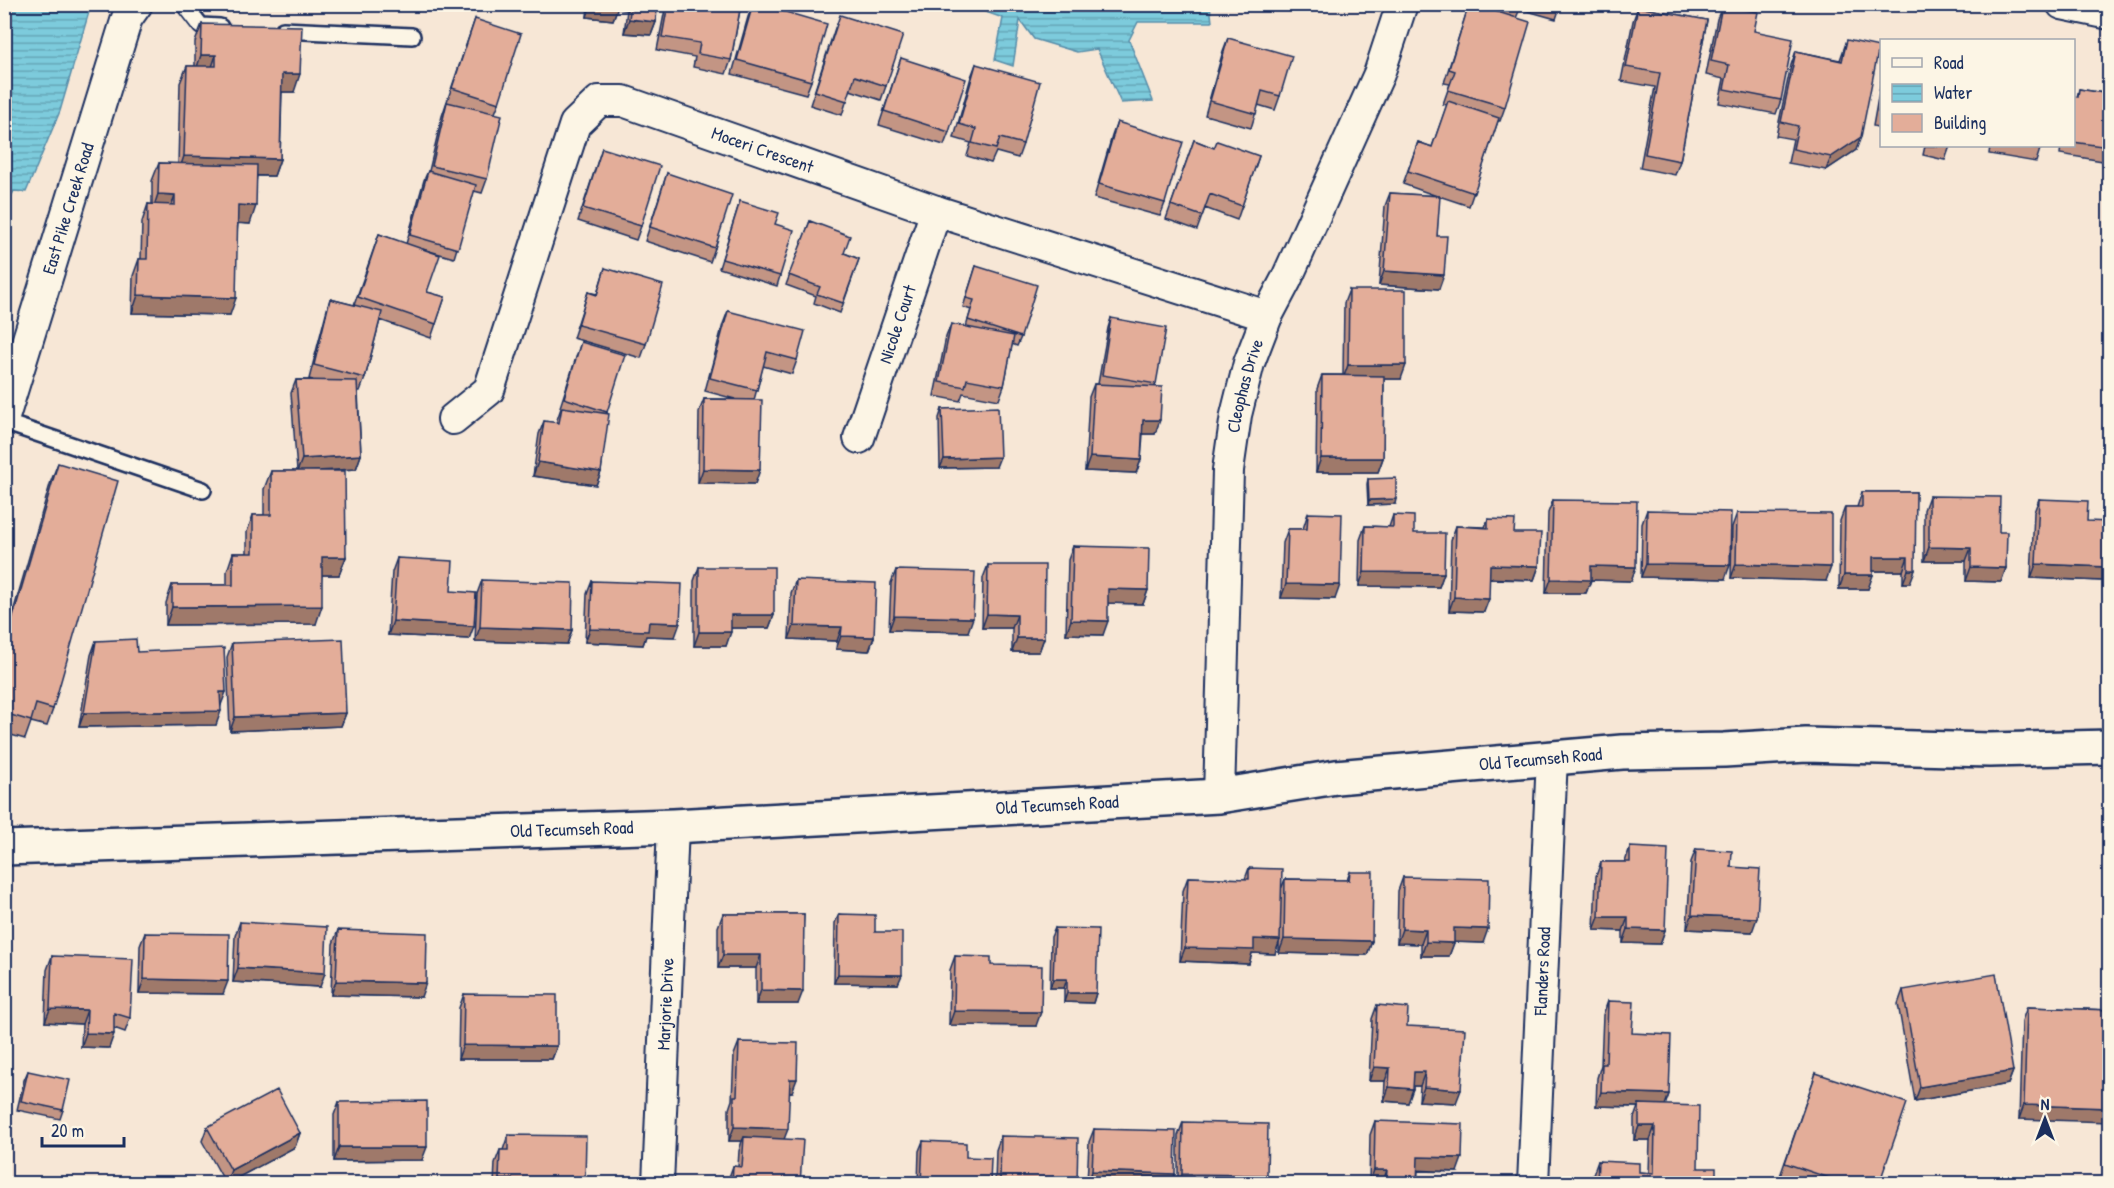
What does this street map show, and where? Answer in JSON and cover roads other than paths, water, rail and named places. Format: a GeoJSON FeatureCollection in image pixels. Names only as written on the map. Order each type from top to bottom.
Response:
{"type":"FeatureCollection","features":[{"type":"Feature","properties":{"kind":"main road","name":"Old Tecumseh Road"},"geometry":{"type":"LineString","coordinates":[[4,848],[673,826],[1219,796],[1336,777],[1622,752],[1724,750],[1806,745],[1989,750],[2109,747]]}},
{"type":"Feature","properties":{"kind":"street","name":"East Pike Creek Road"},"geometry":{"type":"LineString","coordinates":[[4,417],[127,18],[137,4]]}},
{"type":"Feature","properties":{"kind":"street","name":"Cleophas Drive"},"geometry":{"type":"LineString","coordinates":[[1219,796],[1228,470],[1236,415],[1246,373],[1267,316],[1286,280],[1379,74],[1402,4]]}},
{"type":"Feature","properties":{"kind":"street"},"geometry":{"type":"LineString","coordinates":[[2062,4],[2109,14]]}},
{"type":"Feature","properties":{"kind":"street","name":"Moceri Crescent"},"geometry":{"type":"LineString","coordinates":[[453,419],[489,390],[575,124],[599,101],[623,101],[936,211],[1267,316]]}},
{"type":"Feature","properties":{"kind":"street","name":"Nicole Court"},"geometry":{"type":"LineString","coordinates":[[859,438],[936,211]]}},
{"type":"Feature","properties":{"kind":"street","name":"Flanders Road"},"geometry":{"type":"LineString","coordinates":[[1533,1184],[1552,758]]}},
{"type":"Feature","properties":{"kind":"street","name":"Marjorie Drive"},"geometry":{"type":"LineString","coordinates":[[658,1184],[673,826]]}},
{"type":"Feature","properties":{"kind":"lane"},"geometry":{"type":"LineString","coordinates":[[184,4],[201,26],[236,28]]}},
{"type":"Feature","properties":{"kind":"lane"},"geometry":{"type":"LineString","coordinates":[[272,29],[412,36]]}},
{"type":"Feature","properties":{"kind":"lane"},"geometry":{"type":"LineString","coordinates":[[4,422],[203,490]]}},
{"type":"Feature","properties":{"kind":"water"},"geometry":{"type":"Polygon","coordinates":[[[5,4],[91,5],[60,111],[26,192],[14,191],[5,208],[5,4]]]}},
{"type":"Feature","properties":{"kind":"water"},"geometry":{"type":"Polygon","coordinates":[[[966,5],[1210,5],[1212,22],[1138,22],[1129,40],[1153,101],[1121,103],[1097,49],[1077,52],[1034,39],[1020,20],[1013,66],[995,60],[1003,18],[966,5]]]}}]}
